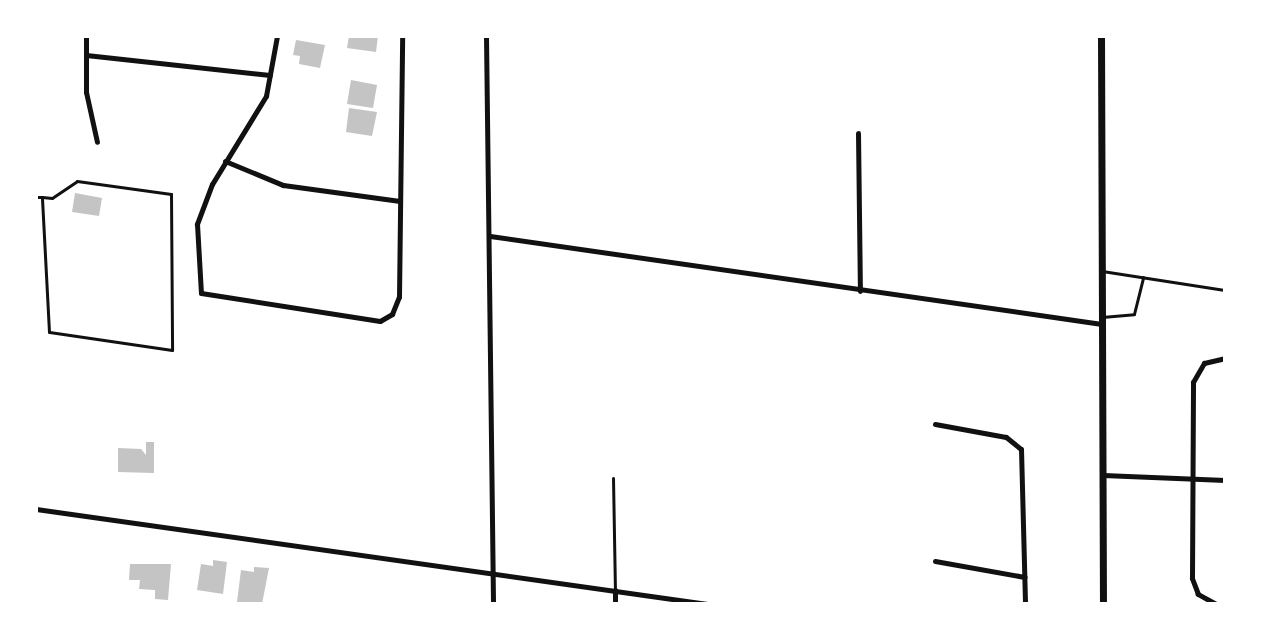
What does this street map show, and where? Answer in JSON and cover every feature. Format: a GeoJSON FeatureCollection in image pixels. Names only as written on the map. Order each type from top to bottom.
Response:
{"type":"FeatureCollection","features":[{"type":"Feature","properties":{"kind":"street"},"geometry":{"type":"LineString","coordinates":[[86,36],[86,92],[97,142]]}},
{"type":"Feature","properties":{"kind":"street"},"geometry":{"type":"LineString","coordinates":[[277,36],[266,96],[225,161],[197,224],[201,293],[380,321],[392,314],[399,297],[402,36]]}},
{"type":"Feature","properties":{"kind":"street"},"geometry":{"type":"LineString","coordinates":[[486,36],[493,604]]}},
{"type":"Feature","properties":{"kind":"street"},"geometry":{"type":"LineString","coordinates":[[1101,36],[1103,604]]}},
{"type":"Feature","properties":{"kind":"street"},"geometry":{"type":"LineString","coordinates":[[86,55],[270,75]]}},
{"type":"Feature","properties":{"kind":"street"},"geometry":{"type":"LineString","coordinates":[[858,133],[860,291]]}},
{"type":"Feature","properties":{"kind":"street"},"geometry":{"type":"LineString","coordinates":[[225,161],[283,185],[400,201]]}},
{"type":"Feature","properties":{"kind":"street"},"geometry":{"type":"LineString","coordinates":[[490,236],[860,291],[1102,321]]}},
{"type":"Feature","properties":{"kind":"street"},"geometry":{"type":"LineString","coordinates":[[1216,604],[1198,594],[1192,578],[1193,382],[1204,363],[1225,358]]}},
{"type":"Feature","properties":{"kind":"street"},"geometry":{"type":"LineString","coordinates":[[935,424],[1006,437],[1021,449],[1025,604]]}},
{"type":"Feature","properties":{"kind":"street"},"geometry":{"type":"LineString","coordinates":[[1103,475],[1192,476],[1225,480]]}},
{"type":"Feature","properties":{"kind":"street"},"geometry":{"type":"LineString","coordinates":[[36,509],[707,604]]}},
{"type":"Feature","properties":{"kind":"street"},"geometry":{"type":"LineString","coordinates":[[935,561],[1025,577]]}},
{"type":"Feature","properties":{"kind":"street"},"geometry":{"type":"LineString","coordinates":[[615,590],[615,604]]}},
{"type":"Feature","properties":{"kind":"lane"},"geometry":{"type":"LineString","coordinates":[[36,197],[42,197],[52,198],[77,181],[171,194],[172,350],[49,332],[42,197]]}},
{"type":"Feature","properties":{"kind":"lane"},"geometry":{"type":"LineString","coordinates":[[1102,271],[1225,290]]}},
{"type":"Feature","properties":{"kind":"lane"},"geometry":{"type":"LineString","coordinates":[[1102,321],[1134,314],[1143,277]]}},
{"type":"Feature","properties":{"kind":"lane"},"geometry":{"type":"LineString","coordinates":[[613,478],[615,590]]}},
{"type":"Feature","properties":{"kind":"building"},"geometry":{"type":"Polygon","coordinates":[[[349,36],[378,36],[376,52],[347,48],[349,36]]]}},
{"type":"Feature","properties":{"kind":"building"},"geometry":{"type":"Polygon","coordinates":[[[296,40],[325,45],[320,68],[299,64],[300,56],[293,55],[296,40]]]}},
{"type":"Feature","properties":{"kind":"building"},"geometry":{"type":"Polygon","coordinates":[[[351,80],[377,85],[373,108],[347,104],[351,80]]]}},
{"type":"Feature","properties":{"kind":"building"},"geometry":{"type":"Polygon","coordinates":[[[349,108],[377,112],[372,136],[346,132],[349,108]]]}},
{"type":"Feature","properties":{"kind":"building"},"geometry":{"type":"Polygon","coordinates":[[[75,193],[102,198],[99,216],[72,212],[75,193]]]}},
{"type":"Feature","properties":{"kind":"building"},"geometry":{"type":"Polygon","coordinates":[[[146,442],[154,442],[154,473],[118,472],[118,448],[141,449],[146,455],[146,442]]]}},
{"type":"Feature","properties":{"kind":"building"},"geometry":{"type":"Polygon","coordinates":[[[213,560],[227,562],[223,594],[197,590],[201,564],[213,566],[213,560]]]}},
{"type":"Feature","properties":{"kind":"building"},"geometry":{"type":"Polygon","coordinates":[[[130,564],[171,564],[168,600],[155,599],[155,590],[139,589],[140,580],[129,580],[130,564]]]}},
{"type":"Feature","properties":{"kind":"building"},"geometry":{"type":"Polygon","coordinates":[[[254,567],[269,568],[262,604],[237,602],[241,570],[254,572],[254,567]]]}}]}
